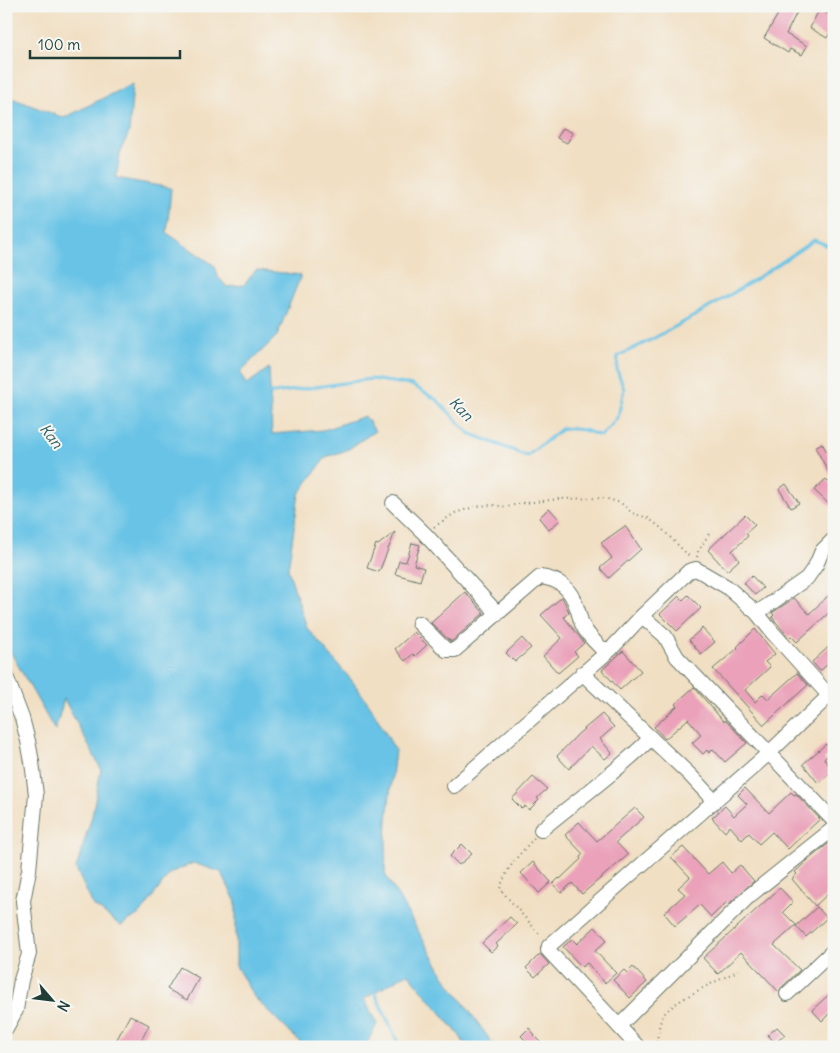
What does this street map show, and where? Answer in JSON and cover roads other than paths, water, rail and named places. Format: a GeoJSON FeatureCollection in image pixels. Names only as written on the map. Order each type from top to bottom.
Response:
{"type":"FeatureCollection","features":[{"type":"Feature","properties":{"kind":"street"},"geometry":{"type":"LineString","coordinates":[[393,503],[425,534],[498,613]]}},
{"type":"Feature","properties":{"kind":"street"},"geometry":{"type":"LineString","coordinates":[[757,613],[807,578],[816,565],[822,551],[834,539]]}},
{"type":"Feature","properties":{"kind":"street"},"geometry":{"type":"LineString","coordinates":[[454,786],[610,649],[689,571],[696,570],[727,588],[757,613],[832,696],[549,946],[548,950],[638,1047]]}},
{"type":"Feature","properties":{"kind":"street"},"geometry":{"type":"LineString","coordinates":[[418,623],[446,650],[454,650],[540,577],[553,578],[567,589],[576,606],[582,624],[592,640],[602,649],[610,649]]}},
{"type":"Feature","properties":{"kind":"street"},"geometry":{"type":"LineString","coordinates":[[642,616],[665,636],[677,657],[834,821]]}},
{"type":"Feature","properties":{"kind":"street"},"geometry":{"type":"LineString","coordinates":[[582,673],[690,775],[714,801]]}},
{"type":"Feature","properties":{"kind":"street"},"geometry":{"type":"LineString","coordinates":[[6,676],[22,718],[28,741],[36,795],[23,901],[29,954],[21,980],[16,1010],[6,1028]]}},
{"type":"Feature","properties":{"kind":"street"},"geometry":{"type":"LineString","coordinates":[[540,830],[594,789],[631,758],[651,738]]}},
{"type":"Feature","properties":{"kind":"street"},"geometry":{"type":"LineString","coordinates":[[619,1026],[749,896],[834,828]]}},
{"type":"Feature","properties":{"kind":"street"},"geometry":{"type":"LineString","coordinates":[[787,994],[832,956]]}},
{"type":"Feature","properties":{"kind":"water"},"geometry":{"type":"Polygon","coordinates":[[[133,83],[129,133],[121,149],[116,178],[171,188],[167,233],[215,266],[218,277],[227,287],[244,285],[256,270],[301,275],[277,336],[240,372],[246,385],[269,368],[272,434],[323,430],[365,416],[375,431],[347,450],[326,457],[299,494],[288,569],[307,628],[353,682],[371,707],[395,750],[387,820],[385,874],[445,977],[495,1047],[466,1047],[460,1036],[408,973],[364,999],[377,1024],[365,1047],[305,1047],[254,997],[236,966],[236,902],[221,872],[193,863],[170,873],[142,912],[121,926],[93,905],[76,869],[92,816],[101,769],[64,699],[55,731],[6,644],[6,96],[64,118],[133,83]]]}},
{"type":"Feature","properties":{"kind":"waterway","name":"Kan"},"geometry":{"type":"LineString","coordinates":[[267,394],[371,379],[412,385],[437,400],[469,433],[527,456],[563,428],[584,430],[601,436],[618,417],[624,389],[617,370],[618,356],[718,302],[814,240],[834,248]]}},
{"type":"Feature","properties":{"kind":"waterway"},"geometry":{"type":"LineString","coordinates":[[374,991],[400,1047]]}}]}
